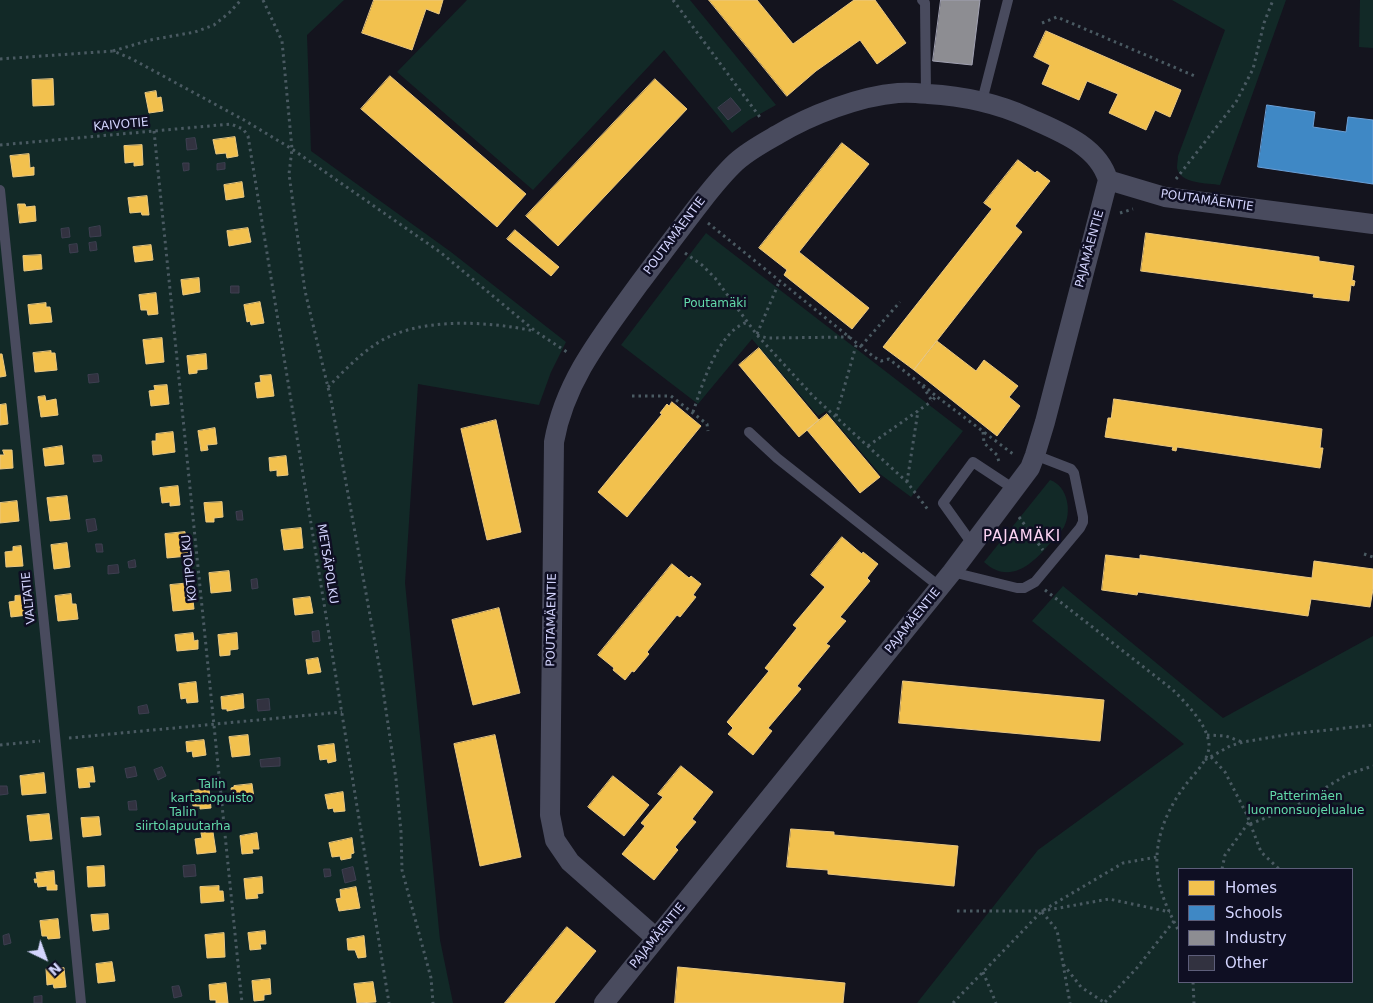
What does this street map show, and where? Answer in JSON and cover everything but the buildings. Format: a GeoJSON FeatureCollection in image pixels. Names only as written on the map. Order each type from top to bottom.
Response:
{"type":"FeatureCollection","features":[{"type":"Feature","properties":{"kind":"street","name":"POUTAMÄENTIE"},"geometry":{"type":"LineString","coordinates":[[656,938],[570,862],[555,840],[552,830],[550,815],[554,446],[557,426],[574,378],[602,335],[683,225],[715,184],[736,162],[796,124],[866,99],[912,92],[949,95],[982,101],[1059,131],[1097,157],[1103,164],[1108,180],[1166,197],[1373,224]]}},
{"type":"Feature","properties":{"kind":"street","name":"PAJAMÄENTIE"},"geometry":{"type":"LineString","coordinates":[[604,1003],[946,580],[1030,468],[1036,454],[1108,180]]}},
{"type":"Feature","properties":{"kind":"lane"},"geometry":{"type":"LineString","coordinates":[[922,0],[925,2],[926,94]]}},
{"type":"Feature","properties":{"kind":"lane"},"geometry":{"type":"LineString","coordinates":[[982,101],[1008,0]]}},
{"type":"Feature","properties":{"kind":"lane","name":"VALTATIE"},"geometry":{"type":"LineString","coordinates":[[0,190],[48,654],[81,1003]]}},
{"type":"Feature","properties":{"kind":"lane"},"geometry":{"type":"LineString","coordinates":[[749,432],[778,458],[946,580],[1016,588],[1024,588],[1035,582],[1080,528],[1084,517],[1074,473],[1071,469],[1036,454]]}},
{"type":"Feature","properties":{"kind":"lane"},"geometry":{"type":"LineString","coordinates":[[973,544],[943,503],[973,462],[1010,495]]}},
{"type":"Feature","properties":{"kind":"path"},"geometry":{"type":"LineString","coordinates":[[0,59],[113,51],[150,40],[195,32],[214,25],[241,0]]}},
{"type":"Feature","properties":{"kind":"path"},"geometry":{"type":"LineString","coordinates":[[263,0],[282,40],[292,149],[289,174],[305,291],[328,387],[381,676],[396,779],[401,832],[402,870],[431,978],[433,1003]]}},
{"type":"Feature","properties":{"kind":"path"},"geometry":{"type":"LineString","coordinates":[[673,0],[762,120]]}},
{"type":"Feature","properties":{"kind":"path"},"geometry":{"type":"LineString","coordinates":[[1177,178],[1236,102],[1253,69],[1264,23],[1274,0]]}},
{"type":"Feature","properties":{"kind":"path"},"geometry":{"type":"LineString","coordinates":[[1042,23],[1057,17],[1197,77]]}},
{"type":"Feature","properties":{"kind":"path"},"geometry":{"type":"LineString","coordinates":[[113,51],[132,59],[218,106],[292,149],[440,252],[535,331],[567,352]]}},
{"type":"Feature","properties":{"kind":"path","name":"KAIVOTIE"},"geometry":{"type":"LineString","coordinates":[[0,145],[231,124],[243,129]]}},
{"type":"Feature","properties":{"kind":"path","name":"METSÄPOLKU"},"geometry":{"type":"LineString","coordinates":[[243,129],[248,136],[388,1003]]}},
{"type":"Feature","properties":{"kind":"path","name":"KOTIPOLKU"},"geometry":{"type":"LineString","coordinates":[[154,131],[242,1003]]}},
{"type":"Feature","properties":{"kind":"path"},"geometry":{"type":"LineString","coordinates":[[708,223],[881,361],[889,358],[1012,454]]}},
{"type":"Feature","properties":{"kind":"path"},"geometry":{"type":"LineString","coordinates":[[683,253],[686,253],[702,265],[715,278],[757,335],[813,396],[907,482],[930,513]]}},
{"type":"Feature","properties":{"kind":"path"},"geometry":{"type":"LineString","coordinates":[[757,335],[780,280]]}},
{"type":"Feature","properties":{"kind":"path"},"geometry":{"type":"LineString","coordinates":[[862,346],[900,302]]}},
{"type":"Feature","properties":{"kind":"path"},"geometry":{"type":"LineString","coordinates":[[693,412],[706,376],[722,343],[732,330],[740,324],[748,322]]}},
{"type":"Feature","properties":{"kind":"path"},"geometry":{"type":"LineString","coordinates":[[328,387],[374,345],[406,330],[427,325],[486,324],[535,331]]}},
{"type":"Feature","properties":{"kind":"path"},"geometry":{"type":"LineString","coordinates":[[757,335],[767,338],[850,337]]}},
{"type":"Feature","properties":{"kind":"path"},"geometry":{"type":"LineString","coordinates":[[836,416],[857,342]]}},
{"type":"Feature","properties":{"kind":"path"},"geometry":{"type":"LineString","coordinates":[[922,385],[932,401]]}},
{"type":"Feature","properties":{"kind":"path"},"geometry":{"type":"LineString","coordinates":[[632,396],[671,396],[707,424],[708,431]]}},
{"type":"Feature","properties":{"kind":"path"},"geometry":{"type":"LineString","coordinates":[[868,446],[932,401],[936,396]]}},
{"type":"Feature","properties":{"kind":"path"},"geometry":{"type":"LineString","coordinates":[[907,482],[918,411]]}},
{"type":"Feature","properties":{"kind":"path"},"geometry":{"type":"LineString","coordinates":[[1010,495],[1030,532],[1051,562]]}},
{"type":"Feature","properties":{"kind":"path"},"geometry":{"type":"LineString","coordinates":[[1364,554],[1373,557]]}},
{"type":"Feature","properties":{"kind":"path"},"geometry":{"type":"LineString","coordinates":[[1035,582],[1173,690],[1190,707],[1206,735],[1209,748],[1205,760],[1176,798],[1163,826],[1156,852],[1157,873],[1162,895],[1178,930]]}},
{"type":"Feature","properties":{"kind":"path"},"geometry":{"type":"LineString","coordinates":[[0,746],[342,712]]}},
{"type":"Feature","properties":{"kind":"path"},"geometry":{"type":"LineString","coordinates":[[1205,760],[1230,746],[1243,742],[1291,734],[1373,725]]}},
{"type":"Feature","properties":{"kind":"path"},"geometry":{"type":"LineString","coordinates":[[1206,735],[1226,736],[1243,742]]}},
{"type":"Feature","properties":{"kind":"path"},"geometry":{"type":"LineString","coordinates":[[1211,757],[1224,772],[1250,823],[1261,852],[1278,868]]}},
{"type":"Feature","properties":{"kind":"path"},"geometry":{"type":"LineString","coordinates":[[1222,868],[1225,855],[1250,823],[1294,807],[1348,774],[1373,766]]}},
{"type":"Feature","properties":{"kind":"path"},"geometry":{"type":"LineString","coordinates":[[953,1003],[1042,911],[1123,863],[1156,857]]}},
{"type":"Feature","properties":{"kind":"path"},"geometry":{"type":"LineString","coordinates":[[956,911],[1042,911],[1109,899],[1170,912]]}},
{"type":"Feature","properties":{"kind":"path"},"geometry":{"type":"LineString","coordinates":[[1042,911],[1058,930],[1070,1003]]}},
{"type":"Feature","properties":{"kind":"path"},"geometry":{"type":"LineString","coordinates":[[1063,964],[1081,987],[1105,1003],[1136,969],[1174,921]]}},
{"type":"Feature","properties":{"kind":"path"},"geometry":{"type":"LineString","coordinates":[[983,972],[996,1003]]}},
{"type":"Feature","properties":{"kind":"path"},"geometry":{"type":"LineString","coordinates":[[1193,983],[1194,1003]]}},
{"type":"Feature","properties":{"kind":"green space","name":"Talin siirtolapuutarha"},"geometry":{"type":"Polygon","coordinates":[[[0,0],[344,0],[307,35],[311,151],[451,252],[566,342],[551,372],[539,405],[418,384],[405,583],[440,940],[453,1003],[0,1003],[0,0]]]}},
{"type":"Feature","properties":{"kind":"green space"},"geometry":{"type":"Polygon","coordinates":[[[467,0],[690,0],[776,105],[749,120],[732,133],[664,50],[533,190],[397,72],[467,0]]]}},
{"type":"Feature","properties":{"kind":"green space"},"geometry":{"type":"Polygon","coordinates":[[[1172,0],[1286,0],[1220,185],[1189,180],[1179,173],[1177,166],[1178,156],[1225,30],[1172,0]]]}},
{"type":"Feature","properties":{"kind":"green space"},"geometry":{"type":"Polygon","coordinates":[[[1360,0],[1373,0],[1373,48],[1359,47],[1360,0]]]}},
{"type":"Feature","properties":{"kind":"green space","name":"Poutamäki"},"geometry":{"type":"Polygon","coordinates":[[[706,233],[963,431],[911,497],[880,474],[826,411],[818,416],[752,339],[698,404],[621,345],[706,233]]]}},
{"type":"Feature","properties":{"kind":"green space"},"geometry":{"type":"Polygon","coordinates":[[[1050,480],[1061,488],[1067,500],[1068,514],[1061,531],[1037,557],[1021,569],[1003,572],[994,569],[984,562],[1050,480]]]}},
{"type":"Feature","properties":{"kind":"green space","name":"Patterimäen luonnonsuojelualue"},"geometry":{"type":"Polygon","coordinates":[[[1063,586],[1223,718],[1373,636],[1373,1003],[917,1003],[1038,850],[1184,744],[1032,621],[1063,586]]]}},
{"type":"Feature","properties":{"kind":"district","name":"PAJAMÄKI"},"geometry":{"type":"Point","coordinates":[1022,537]}},
{"type":"Feature","properties":{"kind":"park label","name":"Talin kartanopuisto"},"geometry":{"type":"Point","coordinates":[212,792]}}]}
